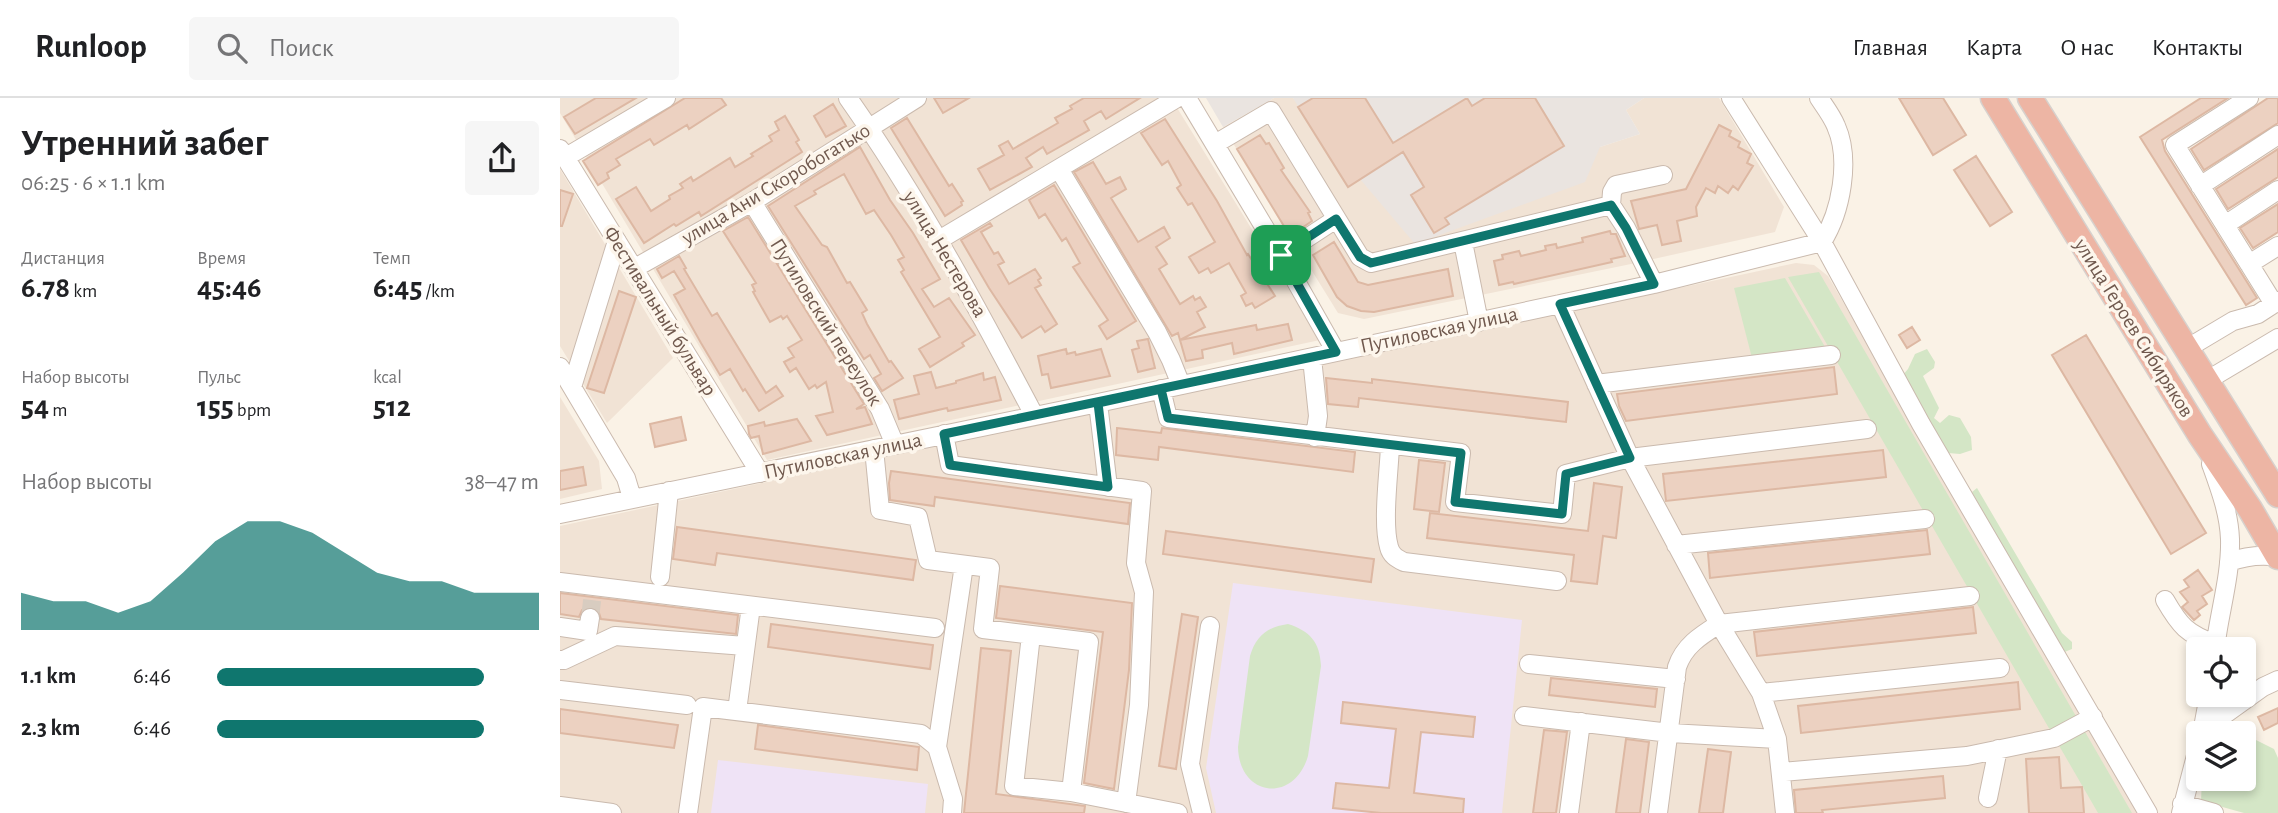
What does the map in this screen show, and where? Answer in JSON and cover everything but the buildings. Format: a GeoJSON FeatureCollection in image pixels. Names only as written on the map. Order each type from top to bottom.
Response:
{"type":"FeatureCollection","features":[{"type":"Feature","properties":{"kind":"highway","name":"улица Героев Сибиряков"},"geometry":{"type":"LineString","coordinates":[[1993,98],[2278,557]]}},
{"type":"Feature","properties":{"kind":"highway","name":"улица Героев Сибиряков"},"geometry":{"type":"LineString","coordinates":[[2029,98],[2206,381],[2268,470],[2278,495]]}},
{"type":"Feature","properties":{"kind":"street"},"geometry":{"type":"LineString","coordinates":[[563,153],[666,98]]}},
{"type":"Feature","properties":{"kind":"street","name":"улица Нестерова"},"geometry":{"type":"LineString","coordinates":[[848,98],[971,294],[1034,415]]}},
{"type":"Feature","properties":{"kind":"street","name":"улица Ани Скоробогатько"},"geometry":{"type":"LineString","coordinates":[[635,268],[752,202],[917,98]]}},
{"type":"Feature","properties":{"kind":"street"},"geometry":{"type":"LineString","coordinates":[[939,240],[1177,98]]}},
{"type":"Feature","properties":{"kind":"street"},"geometry":{"type":"LineString","coordinates":[[1187,98],[1336,352]]}},
{"type":"Feature","properties":{"kind":"street"},"geometry":{"type":"LineString","coordinates":[[1731,98],[1822,242],[1921,424],[2148,813]]}},
{"type":"Feature","properties":{"kind":"street"},"geometry":{"type":"LineString","coordinates":[[1819,98],[1836,127],[1843,172],[1833,220],[1822,242]]}},
{"type":"Feature","properties":{"kind":"street"},"geometry":{"type":"LineString","coordinates":[[2186,349],[2233,321],[2259,314],[2276,302],[2249,264],[2175,145],[2249,98]]}},
{"type":"Feature","properties":{"kind":"street"},"geometry":{"type":"LineString","coordinates":[[1216,144],[1271,111],[1360,257],[1371,263],[1611,205]]}},
{"type":"Feature","properties":{"kind":"street"},"geometry":{"type":"LineString","coordinates":[[2200,186],[2278,135]]}},
{"type":"Feature","properties":{"kind":"street","name":"Фестивальный бульвар"},"geometry":{"type":"LineString","coordinates":[[563,153],[760,473]]}},
{"type":"Feature","properties":{"kind":"street"},"geometry":{"type":"LineString","coordinates":[[1059,169],[1157,332],[1181,385]]}},
{"type":"Feature","properties":{"kind":"street"},"geometry":{"type":"LineString","coordinates":[[1654,284],[1626,228],[1611,205],[1612,192],[1616,185],[1663,175]]}},
{"type":"Feature","properties":{"kind":"street"},"geometry":{"type":"LineString","coordinates":[[2225,225],[2278,190]]}},
{"type":"Feature","properties":{"kind":"street","name":"Путиловский переулок"},"geometry":{"type":"LineString","coordinates":[[752,202],[880,409],[895,445]]}},
{"type":"Feature","properties":{"kind":"street"},"geometry":{"type":"LineString","coordinates":[[1281,255],[1336,219]]}},
{"type":"Feature","properties":{"kind":"street"},"geometry":{"type":"LineString","coordinates":[[572,387],[617,241]]}},
{"type":"Feature","properties":{"kind":"street"},"geometry":{"type":"LineString","coordinates":[[1463,242],[1479,321]]}},
{"type":"Feature","properties":{"kind":"street","name":"Путиловская улица"},"geometry":{"type":"LineString","coordinates":[[560,514],[1312,358],[1654,284],[1822,242]]}},
{"type":"Feature","properties":{"kind":"street"},"geometry":{"type":"LineString","coordinates":[[2249,264],[2278,246]]}},
{"type":"Feature","properties":{"kind":"street"},"geometry":{"type":"LineString","coordinates":[[1560,304],[1630,458],[1718,624],[1761,693],[1777,739],[1785,813]]}},
{"type":"Feature","properties":{"kind":"street"},"geometry":{"type":"LineString","coordinates":[[2206,381],[2278,338]]}},
{"type":"Feature","properties":{"kind":"street"},"geometry":{"type":"LineString","coordinates":[[1596,384],[1831,355]]}},
{"type":"Feature","properties":{"kind":"street"},"geometry":{"type":"LineString","coordinates":[[1312,358],[1318,416],[1315,437]]}},
{"type":"Feature","properties":{"kind":"street"},"geometry":{"type":"LineString","coordinates":[[560,367],[626,478],[632,498]]}},
{"type":"Feature","properties":{"kind":"street"},"geometry":{"type":"LineString","coordinates":[[1161,389],[1168,418],[1461,453],[1455,502],[1562,514],[1566,474],[1630,458],[1867,429]]}},
{"type":"Feature","properties":{"kind":"street"},"geometry":{"type":"LineString","coordinates":[[1098,403],[1108,487]]}},
{"type":"Feature","properties":{"kind":"street"},"geometry":{"type":"LineString","coordinates":[[944,434],[950,465],[1142,491],[1136,563],[1144,592],[1139,705],[1126,803]]}},
{"type":"Feature","properties":{"kind":"street"},"geometry":{"type":"LineString","coordinates":[[2200,435],[2226,510],[2230,538],[2229,562],[2217,637]]}},
{"type":"Feature","properties":{"kind":"street"},"geometry":{"type":"LineString","coordinates":[[1390,446],[1386,531],[1395,558],[1404,562],[1557,581]]}},
{"type":"Feature","properties":{"kind":"street"},"geometry":{"type":"LineString","coordinates":[[874,449],[880,510],[919,517],[928,560],[990,569],[983,629],[1088,642],[1071,792]]}},
{"type":"Feature","properties":{"kind":"street"},"geometry":{"type":"LineString","coordinates":[[660,578],[669,491]]}},
{"type":"Feature","properties":{"kind":"street"},"geometry":{"type":"LineString","coordinates":[[1676,545],[1925,519]]}},
{"type":"Feature","properties":{"kind":"street"},"geometry":{"type":"LineString","coordinates":[[2229,562],[2246,556],[2278,557]]}},
{"type":"Feature","properties":{"kind":"street"},"geometry":{"type":"LineString","coordinates":[[951,813],[953,799],[937,747],[964,565]]}},
{"type":"Feature","properties":{"kind":"street"},"geometry":{"type":"LineString","coordinates":[[560,582],[594,590],[934,628]]}},
{"type":"Feature","properties":{"kind":"street"},"geometry":{"type":"LineString","coordinates":[[1658,813],[1681,654],[1697,638],[1718,624],[1970,596]]}},
{"type":"Feature","properties":{"kind":"street"},"geometry":{"type":"LineString","coordinates":[[2165,600],[2178,623],[2195,637]]}},
{"type":"Feature","properties":{"kind":"street"},"geometry":{"type":"LineString","coordinates":[[737,711],[751,606]]}},
{"type":"Feature","properties":{"kind":"street"},"geometry":{"type":"LineString","coordinates":[[560,627],[588,631],[590,618]]}},
{"type":"Feature","properties":{"kind":"street"},"geometry":{"type":"LineString","coordinates":[[1202,813],[1190,764],[1210,626]]}},
{"type":"Feature","properties":{"kind":"street"},"geometry":{"type":"LineString","coordinates":[[1031,635],[1014,786],[1071,792],[1178,813]]}},
{"type":"Feature","properties":{"kind":"street"},"geometry":{"type":"LineString","coordinates":[[560,660],[615,636],[746,646]]}},
{"type":"Feature","properties":{"kind":"street"},"geometry":{"type":"LineString","coordinates":[[1530,664],[1676,679]]}},
{"type":"Feature","properties":{"kind":"street"},"geometry":{"type":"LineString","coordinates":[[1761,693],[2000,668]]}},
{"type":"Feature","properties":{"kind":"street"},"geometry":{"type":"LineString","coordinates":[[2207,715],[2224,715],[2278,680]]}},
{"type":"Feature","properties":{"kind":"street"},"geometry":{"type":"LineString","coordinates":[[560,690],[687,705]]}},
{"type":"Feature","properties":{"kind":"street"},"geometry":{"type":"LineString","coordinates":[[688,813],[703,707],[921,734],[937,747]]}},
{"type":"Feature","properties":{"kind":"street"},"geometry":{"type":"LineString","coordinates":[[2205,721],[2208,707]]}},
{"type":"Feature","properties":{"kind":"street"},"geometry":{"type":"LineString","coordinates":[[1524,716],[1670,733],[1777,739]]}},
{"type":"Feature","properties":{"kind":"street"},"geometry":{"type":"LineString","coordinates":[[1782,772],[1967,756],[2054,737],[2093,717]]}},
{"type":"Feature","properties":{"kind":"street"},"geometry":{"type":"LineString","coordinates":[[1569,813],[1581,722]]}},
{"type":"Feature","properties":{"kind":"street"},"geometry":{"type":"LineString","coordinates":[[1988,798],[1998,750]]}},
{"type":"Feature","properties":{"kind":"street"},"geometry":{"type":"LineString","coordinates":[[2187,791],[2182,809],[2214,813]]}},
{"type":"Feature","properties":{"kind":"street"},"geometry":{"type":"LineString","coordinates":[[560,806],[612,813]]}},
{"type":"Feature","properties":{"kind":"shaded area"},"geometry":{"type":"Polygon","coordinates":[[[560,98],[1171,98],[1320,340],[767,460],[560,113],[560,98]]]}},
{"type":"Feature","properties":{"kind":"shaded area"},"geometry":{"type":"Polygon","coordinates":[[[1206,98],[1274,98],[1223,127],[1206,98]]]}},
{"type":"Feature","properties":{"kind":"shaded area"},"geometry":{"type":"Polygon","coordinates":[[[1274,98],[1293,98],[1360,179],[1600,147],[1640,134],[1626,110],[1644,98],[1719,98],[1784,207],[1775,232],[1364,319],[1338,313],[1223,127],[1274,98]]]}},
{"type":"Feature","properties":{"kind":"shaded area"},"geometry":{"type":"Polygon","coordinates":[[[1293,98],[1644,98],[1626,110],[1640,134],[1600,147],[1585,182],[1415,244],[1360,179],[1348,187],[1293,98]]]}},
{"type":"Feature","properties":{"kind":"shaded area"},"geometry":{"type":"Polygon","coordinates":[[[560,169],[673,358],[607,423],[560,346],[560,169]]]}},
{"type":"Feature","properties":{"kind":"shaded area"},"geometry":{"type":"Polygon","coordinates":[[[1796,263],[1814,265],[1828,276],[2137,813],[560,813],[560,526],[1796,263]]]}},
{"type":"Feature","properties":{"kind":"shaded area"},"geometry":{"type":"Polygon","coordinates":[[[560,397],[599,461],[602,489],[560,499],[560,397]]]}},
{"type":"Feature","properties":{"kind":"shaded area"},"geometry":{"type":"Polygon","coordinates":[[[1233,583],[1522,620],[1502,813],[1216,813],[1206,768],[1233,583]]]}},
{"type":"Feature","properties":{"kind":"shaded area"},"geometry":{"type":"Polygon","coordinates":[[[718,760],[928,784],[925,813],[711,813],[718,760]]]}},
{"type":"Feature","properties":{"kind":"green space"},"geometry":{"type":"Polygon","coordinates":[[[1819,272],[2132,813],[2098,813],[1788,277],[1819,272]]]}},
{"type":"Feature","properties":{"kind":"green space"},"geometry":{"type":"Polygon","coordinates":[[[1785,278],[1828,352],[1753,362],[1734,288],[1785,278]]]}},
{"type":"Feature","properties":{"kind":"green space"},"geometry":{"type":"Polygon","coordinates":[[[1927,349],[1935,362],[1934,368],[1923,376],[1939,408],[1934,418],[1940,423],[1949,415],[1960,418],[1971,437],[1972,450],[1960,454],[1948,453],[1902,376],[1915,354],[1927,349]]]}},
{"type":"Feature","properties":{"kind":"green space"},"geometry":{"type":"Polygon","coordinates":[[[1977,488],[2062,633],[2072,642],[2072,649],[2062,653],[1972,492],[1977,488]]]}},
{"type":"Feature","properties":{"kind":"green space"},"geometry":{"type":"Polygon","coordinates":[[[1288,624],[1308,634],[1316,644],[1321,666],[1308,756],[1301,771],[1291,782],[1268,788],[1247,776],[1241,764],[1238,747],[1252,649],[1263,634],[1274,627],[1288,624]]]}},
{"type":"Feature","properties":{"kind":"green space"},"geometry":{"type":"Polygon","coordinates":[[[2256,740],[2274,749],[2278,758],[2278,813],[2244,813],[2201,801],[2201,791],[2256,791],[2256,740]]]}},
{"type":"Feature","properties":{"kind":"tunnel"},"geometry":{"type":"LineString","coordinates":[[590,618],[593,593]]}},
{"type":"Feature","properties":{"kind":"route"},"geometry":{"type":"LineString","coordinates":[[1611,205],[1626,228],[1654,284],[1560,304],[1630,458],[1566,474],[1562,514],[1455,502],[1461,453],[1168,418],[1161,389],[1098,403],[1108,487],[950,465],[944,434],[1336,352],[1281,255],[1336,219],[1360,257],[1371,263],[1611,205]]}}]}
